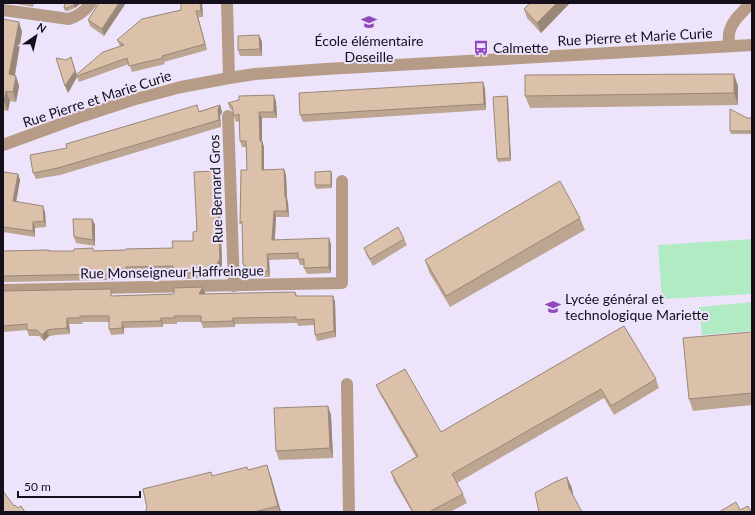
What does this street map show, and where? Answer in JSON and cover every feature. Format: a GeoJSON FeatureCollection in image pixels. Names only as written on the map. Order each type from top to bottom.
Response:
{"type":"FeatureCollection","features":[{"type":"Feature","properties":{"kind":"street"},"geometry":{"type":"LineString","coordinates":[[3,10],[69,19],[81,14],[91,3]]}},
{"type":"Feature","properties":{"kind":"street"},"geometry":{"type":"LineString","coordinates":[[228,3],[229,78]]}},
{"type":"Feature","properties":{"kind":"street"},"geometry":{"type":"LineString","coordinates":[[729,46],[730,30],[735,20],[752,3]]}},
{"type":"Feature","properties":{"kind":"street","name":"Rue Pierre et Marie Curie"},"geometry":{"type":"LineString","coordinates":[[3,145],[132,100],[229,78],[276,72],[752,45]]}},
{"type":"Feature","properties":{"kind":"street","name":"Rue Bernard Gros"},"geometry":{"type":"LineString","coordinates":[[228,116],[234,286]]}},
{"type":"Feature","properties":{"kind":"street","name":"Rue Monseigneur Haffreingue"},"geometry":{"type":"LineString","coordinates":[[3,290],[342,283],[342,181]]}},
{"type":"Feature","properties":{"kind":"street"},"geometry":{"type":"LineString","coordinates":[[347,384],[349,512]]}},
{"type":"Feature","properties":{"kind":"green space"},"geometry":{"type":"Polygon","coordinates":[[[752,239],[752,294],[662,299],[658,245],[752,239]]]}},
{"type":"Feature","properties":{"kind":"green space"},"geometry":{"type":"Polygon","coordinates":[[[752,302],[752,331],[702,335],[699,307],[752,302]]]}},
{"type":"Feature","properties":{"kind":"building"},"geometry":{"type":"Polygon","coordinates":[[[65,3],[76,3],[64,8],[65,3]]]}},
{"type":"Feature","properties":{"kind":"building"},"geometry":{"type":"Polygon","coordinates":[[[99,3],[119,3],[102,29],[88,20],[99,3]]]}},
{"type":"Feature","properties":{"kind":"building"},"geometry":{"type":"Polygon","coordinates":[[[181,3],[200,3],[201,11],[196,11],[205,44],[162,56],[163,58],[129,66],[127,58],[77,76],[76,75],[103,52],[124,45],[117,40],[142,19],[181,10],[181,3]]]}},
{"type":"Feature","properties":{"kind":"building"},"geometry":{"type":"Polygon","coordinates":[[[530,3],[557,3],[537,23],[524,9],[530,3]]]}},
{"type":"Feature","properties":{"kind":"building"},"geometry":{"type":"Polygon","coordinates":[[[3,19],[19,22],[9,74],[16,76],[13,92],[6,91],[4,101],[3,100],[3,19]]]}},
{"type":"Feature","properties":{"kind":"building"},"geometry":{"type":"Polygon","coordinates":[[[259,35],[260,49],[238,50],[238,36],[259,35]]]}},
{"type":"Feature","properties":{"kind":"building"},"geometry":{"type":"Polygon","coordinates":[[[71,57],[75,71],[65,86],[56,58],[66,60],[71,57]]]}},
{"type":"Feature","properties":{"kind":"building"},"geometry":{"type":"Polygon","coordinates":[[[734,74],[734,93],[525,96],[525,75],[734,74]]]}},
{"type":"Feature","properties":{"kind":"building"},"geometry":{"type":"Polygon","coordinates":[[[483,82],[484,104],[300,115],[299,93],[483,82]]]}},
{"type":"Feature","properties":{"kind":"building"},"geometry":{"type":"Polygon","coordinates":[[[274,95],[274,112],[259,112],[260,141],[262,141],[262,170],[284,169],[287,211],[274,211],[272,240],[329,238],[329,267],[304,268],[304,259],[298,259],[298,253],[267,254],[268,271],[251,271],[243,264],[242,221],[240,224],[241,170],[247,170],[246,141],[240,141],[239,114],[234,116],[232,106],[228,103],[239,100],[239,96],[274,95]]]}},
{"type":"Feature","properties":{"kind":"building"},"geometry":{"type":"Polygon","coordinates":[[[507,96],[510,158],[497,159],[493,97],[507,96]]]}},
{"type":"Feature","properties":{"kind":"building"},"geometry":{"type":"Polygon","coordinates":[[[197,105],[199,112],[220,105],[218,110],[219,120],[58,168],[33,173],[30,155],[67,148],[66,144],[197,105]]]}},
{"type":"Feature","properties":{"kind":"building"},"geometry":{"type":"Polygon","coordinates":[[[730,109],[747,118],[752,118],[752,131],[730,131],[730,109]]]}},
{"type":"Feature","properties":{"kind":"building"},"geometry":{"type":"Polygon","coordinates":[[[216,171],[220,259],[212,272],[174,273],[173,266],[126,267],[126,269],[111,270],[111,274],[3,276],[3,251],[74,251],[74,249],[93,248],[93,251],[173,248],[172,241],[193,241],[193,232],[197,231],[194,172],[216,171]]]}},
{"type":"Feature","properties":{"kind":"building"},"geometry":{"type":"Polygon","coordinates":[[[331,171],[331,185],[315,185],[315,172],[331,171]]]}},
{"type":"Feature","properties":{"kind":"building"},"geometry":{"type":"Polygon","coordinates":[[[3,172],[18,174],[13,201],[43,206],[44,221],[33,222],[33,231],[3,227],[3,172]]]}},
{"type":"Feature","properties":{"kind":"building"},"geometry":{"type":"Polygon","coordinates":[[[560,181],[580,218],[446,296],[425,260],[560,181]]]}},
{"type":"Feature","properties":{"kind":"building"},"geometry":{"type":"Polygon","coordinates":[[[73,219],[92,219],[93,240],[74,237],[73,219]]]}},
{"type":"Feature","properties":{"kind":"building"},"geometry":{"type":"Polygon","coordinates":[[[398,227],[404,239],[370,259],[364,248],[398,227]]]}},
{"type":"Feature","properties":{"kind":"building"},"geometry":{"type":"Polygon","coordinates":[[[203,287],[199,294],[295,292],[296,296],[333,296],[334,331],[315,335],[314,319],[296,320],[296,317],[233,318],[233,321],[201,322],[201,316],[174,316],[175,318],[161,318],[161,321],[122,322],[122,328],[109,329],[109,316],[80,316],[80,318],[67,318],[67,328],[47,330],[42,335],[37,330],[27,330],[27,324],[3,326],[3,291],[111,289],[111,296],[174,294],[174,288],[203,287]]]}},
{"type":"Feature","properties":{"kind":"building"},"geometry":{"type":"Polygon","coordinates":[[[624,326],[656,379],[611,406],[601,389],[452,474],[463,494],[429,512],[413,512],[391,472],[418,456],[376,385],[405,369],[441,432],[624,326]]]}},
{"type":"Feature","properties":{"kind":"building"},"geometry":{"type":"Polygon","coordinates":[[[752,332],[752,393],[689,399],[683,338],[752,332]]]}},
{"type":"Feature","properties":{"kind":"building"},"geometry":{"type":"Polygon","coordinates":[[[328,406],[330,448],[276,451],[274,408],[328,406]]]}},
{"type":"Feature","properties":{"kind":"building"},"geometry":{"type":"Polygon","coordinates":[[[267,465],[278,506],[254,512],[145,512],[147,508],[143,489],[211,472],[212,476],[247,467],[248,470],[267,465]]]}},
{"type":"Feature","properties":{"kind":"building"},"geometry":{"type":"Polygon","coordinates":[[[567,477],[569,488],[582,512],[539,512],[535,493],[567,477]]]}},
{"type":"Feature","properties":{"kind":"building"},"geometry":{"type":"Polygon","coordinates":[[[3,491],[14,506],[15,505],[18,508],[21,506],[25,512],[3,512],[3,491]]]}},
{"type":"Feature","properties":{"kind":"building"},"geometry":{"type":"Polygon","coordinates":[[[736,502],[740,510],[748,506],[751,512],[719,512],[736,502]]]}},
{"type":"Feature","properties":{"kind":"place","name":"École élémentaire Deseille"},"geometry":{"type":"Point","coordinates":[369,22]}},
{"type":"Feature","properties":{"kind":"place","name":"Calmette"},"geometry":{"type":"Point","coordinates":[481,48]}},
{"type":"Feature","properties":{"kind":"place","name":"Lycée général et technologique Mariette"},"geometry":{"type":"Point","coordinates":[553,307]}}]}
